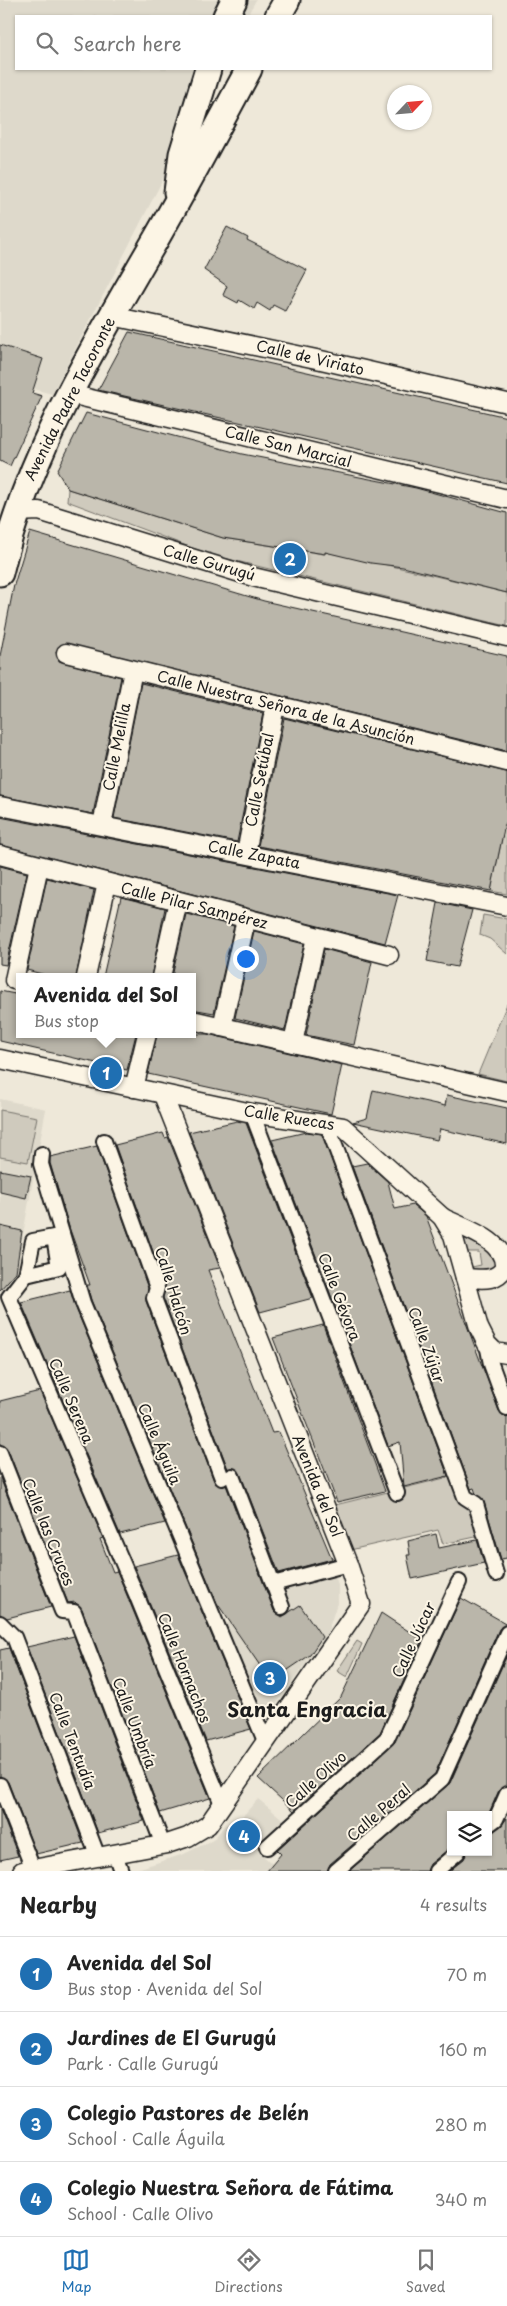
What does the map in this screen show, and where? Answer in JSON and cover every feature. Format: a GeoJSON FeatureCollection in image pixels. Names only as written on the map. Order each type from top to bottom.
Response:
{"type":"FeatureCollection","features":[{"type":"Feature","properties":{"kind":"main road"},"geometry":{"type":"LineString","coordinates":[[226,15],[234,0]]}},
{"type":"Feature","properties":{"kind":"main road"},"geometry":{"type":"LineString","coordinates":[[279,15],[287,0]]}},
{"type":"Feature","properties":{"kind":"main road"},"geometry":{"type":"LineString","coordinates":[[175,207],[182,154],[208,70]]}},
{"type":"Feature","properties":{"kind":"main road","name":"Avenida Padre Tacoronte"},"geometry":{"type":"LineString","coordinates":[[0,573],[8,511],[29,478],[70,394],[112,316],[175,207],[248,70]]}},
{"type":"Feature","properties":{"kind":"street","name":"Calle de Viriato"},"geometry":{"type":"LineString","coordinates":[[112,316],[321,360],[507,403]]}},
{"type":"Feature","properties":{"kind":"street","name":"Calle San Marcial"},"geometry":{"type":"LineString","coordinates":[[70,394],[507,499]]}},
{"type":"Feature","properties":{"kind":"street","name":"Calle Gurugú"},"geometry":{"type":"LineString","coordinates":[[8,511],[39,511],[253,577],[507,637]]}},
{"type":"Feature","properties":{"kind":"street","name":"Calle Nuestra Señora de la Asunción"},"geometry":{"type":"LineString","coordinates":[[66,653],[507,762]]}},
{"type":"Feature","properties":{"kind":"street","name":"Calle Melilla"},"geometry":{"type":"LineString","coordinates":[[102,825],[133,670]]}},
{"type":"Feature","properties":{"kind":"street","name":"Calle Setúbal"},"geometry":{"type":"LineString","coordinates":[[246,854],[275,706]]}},
{"type":"Feature","properties":{"kind":"street","name":"Calle Zapata"},"geometry":{"type":"LineString","coordinates":[[0,806],[507,906]]}},
{"type":"Feature","properties":{"kind":"street","name":"Calle Pilar Sampérez"},"geometry":{"type":"LineString","coordinates":[[0,856],[389,955]]}},
{"type":"Feature","properties":{"kind":"street"},"geometry":{"type":"LineString","coordinates":[[11,979],[39,866]]}},
{"type":"Feature","properties":{"kind":"street"},"geometry":{"type":"LineString","coordinates":[[87,973],[107,883]]}},
{"type":"Feature","properties":{"kind":"street"},"geometry":{"type":"LineString","coordinates":[[161,973],[178,901]]}},
{"type":"Feature","properties":{"kind":"street"},"geometry":{"type":"LineString","coordinates":[[222,1027],[246,919]]}},
{"type":"Feature","properties":{"kind":"street"},"geometry":{"type":"LineString","coordinates":[[293,1043],[316,937]]}},
{"type":"Feature","properties":{"kind":"street"},"geometry":{"type":"LineString","coordinates":[[196,1021],[507,1092]]}},
{"type":"Feature","properties":{"kind":"street"},"geometry":{"type":"LineString","coordinates":[[134,1088],[146,1038]]}},
{"type":"Feature","properties":{"kind":"street"},"geometry":{"type":"LineString","coordinates":[[0,1059],[164,1096]]}},
{"type":"Feature","properties":{"kind":"street","name":"Calle Ruecas"},"geometry":{"type":"LineString","coordinates":[[164,1096],[252,1113],[343,1127],[442,1217],[495,1240],[504,1251],[506,1260],[504,1269],[497,1275],[489,1279],[465,1278]]}},
{"type":"Feature","properties":{"kind":"street","name":"Avenida del Sol"},"geometry":{"type":"LineString","coordinates":[[38,1869],[163,1845],[188,1837],[208,1824],[361,1604],[348,1564],[164,1096]]}},
{"type":"Feature","properties":{"kind":"street","name":"Calle Gévora"},"geometry":{"type":"LineString","coordinates":[[252,1113],[396,1493]]}},
{"type":"Feature","properties":{"kind":"street","name":"Calle Zújar"},"geometry":{"type":"LineString","coordinates":[[327,1124],[465,1497],[476,1504],[496,1574]]}},
{"type":"Feature","properties":{"kind":"street","name":"Calle Halcón"},"geometry":{"type":"LineString","coordinates":[[104,1142],[157,1288],[154,1298],[282,1607]]}},
{"type":"Feature","properties":{"kind":"street","name":"Calle Águila"},"geometry":{"type":"LineString","coordinates":[[42,1154],[41,1164],[83,1303],[265,1741]]}},
{"type":"Feature","properties":{"kind":"street","name":"Calle Ruecas"},"geometry":{"type":"LineString","coordinates":[[442,1217],[453,1235],[478,1328],[487,1344],[491,1364],[507,1408]]}},
{"type":"Feature","properties":{"kind":"street","name":"Calle Serena"},"geometry":{"type":"LineString","coordinates":[[26,1275],[9,1297],[115,1544]]}},
{"type":"Feature","properties":{"kind":"street"},"geometry":{"type":"LineString","coordinates":[[487,1344],[495,1352],[507,1354]]}},
{"type":"Feature","properties":{"kind":"street","name":"Calle las Cruces"},"geometry":{"type":"LineString","coordinates":[[0,1453],[62,1611],[74,1612]]}},
{"type":"Feature","properties":{"kind":"street","name":"Calle Hornachos"},"geometry":{"type":"LineString","coordinates":[[115,1544],[222,1804]]}},
{"type":"Feature","properties":{"kind":"street"},"geometry":{"type":"LineString","coordinates":[[273,1584],[348,1564]]}},
{"type":"Feature","properties":{"kind":"street","name":"Calle Júcar"},"geometry":{"type":"LineString","coordinates":[[387,1738],[458,1582]]}},
{"type":"Feature","properties":{"kind":"street","name":"Calle Umbría"},"geometry":{"type":"LineString","coordinates":[[74,1612],[163,1845]]}},
{"type":"Feature","properties":{"kind":"street","name":"Calle Tentudía"},"geometry":{"type":"LineString","coordinates":[[0,1623],[14,1637],[107,1855],[121,1871]]}},
{"type":"Feature","properties":{"kind":"street","name":"Calle Peral"},"geometry":{"type":"LineString","coordinates":[[336,1871],[442,1779],[507,1633]]}},
{"type":"Feature","properties":{"kind":"street","name":"Calle Olivo"},"geometry":{"type":"LineString","coordinates":[[267,1847],[387,1738]]}},
{"type":"Feature","properties":{"kind":"street"},"geometry":{"type":"LineString","coordinates":[[0,1785],[38,1869]]}},
{"type":"Feature","properties":{"kind":"street"},"geometry":{"type":"LineString","coordinates":[[492,1822],[507,1794]]}},
{"type":"Feature","properties":{"kind":"street"},"geometry":{"type":"LineString","coordinates":[[436,1871],[453,1856]]}},
{"type":"Feature","properties":{"kind":"shaded area"},"geometry":{"type":"Polygon","coordinates":[[[0,0],[256,0],[248,15],[15,15],[15,70],[219,70],[52,394],[0,380],[0,0]]]}},
{"type":"Feature","properties":{"kind":"shaded area"},"geometry":{"type":"Polygon","coordinates":[[[68,489],[223,538],[324,554],[326,552],[507,593],[507,626],[211,555],[67,501],[68,489]]]}},
{"type":"Feature","properties":{"kind":"shaded area"},"geometry":{"type":"Polygon","coordinates":[[[505,824],[507,825],[507,894],[491,891],[505,824]]]}},
{"type":"Feature","properties":{"kind":"shaded area"},"geometry":{"type":"Polygon","coordinates":[[[483,915],[507,919],[507,954],[490,939],[480,935],[483,915]]]}},
{"type":"Feature","properties":{"kind":"shaded area"},"geometry":{"type":"Polygon","coordinates":[[[507,1004],[507,1081],[478,1074],[507,1004]]]}},
{"type":"Feature","properties":{"kind":"shaded area"},"geometry":{"type":"Polygon","coordinates":[[[0,1099],[46,1109],[16,1272],[0,1296],[0,1099]]]}},
{"type":"Feature","properties":{"kind":"shaded area"},"geometry":{"type":"Polygon","coordinates":[[[0,1110],[37,1117],[28,1162],[0,1157],[0,1110]]]}},
{"type":"Feature","properties":{"kind":"shaded area"},"geometry":{"type":"Polygon","coordinates":[[[460,1235],[490,1245],[499,1266],[481,1274],[472,1267],[481,1265],[479,1252],[467,1252],[460,1235]]]}},
{"type":"Feature","properties":{"kind":"shaded area"},"geometry":{"type":"Polygon","coordinates":[[[461,1474],[480,1536],[443,1544],[438,1530],[350,1550],[331,1506],[461,1474]]]}},
{"type":"Feature","properties":{"kind":"shaded area"},"geometry":{"type":"Polygon","coordinates":[[[334,1571],[338,1585],[338,1600],[327,1634],[263,1723],[223,1624],[285,1608],[279,1584],[334,1571]]]}},
{"type":"Feature","properties":{"kind":"shaded area"},"geometry":{"type":"Polygon","coordinates":[[[357,1641],[362,1644],[347,1677],[337,1671],[357,1641]]]}},
{"type":"Feature","properties":{"kind":"shaded area"},"geometry":{"type":"Polygon","coordinates":[[[258,1799],[285,1821],[258,1851],[280,1871],[131,1871],[184,1854],[213,1840],[226,1824],[232,1828],[258,1799]]]}},
{"type":"Feature","properties":{"kind":"building"},"geometry":{"type":"Polygon","coordinates":[[[227,227],[248,238],[247,240],[307,270],[285,311],[273,305],[270,311],[257,303],[254,309],[239,300],[238,303],[223,295],[227,286],[204,270],[227,227]]]}},
{"type":"Feature","properties":{"kind":"building"},"geometry":{"type":"Polygon","coordinates":[[[129,332],[507,417],[507,483],[98,390],[129,332]]]}},
{"type":"Feature","properties":{"kind":"building"},"geometry":{"type":"Polygon","coordinates":[[[0,345],[43,359],[32,393],[42,396],[10,466],[0,461],[0,345]]]}},
{"type":"Feature","properties":{"kind":"building"},"geometry":{"type":"Polygon","coordinates":[[[86,413],[242,454],[416,488],[507,513],[507,593],[403,567],[371,563],[325,552],[325,554],[223,538],[68,489],[57,471],[86,413]]]}},
{"type":"Feature","properties":{"kind":"building"},"geometry":{"type":"Polygon","coordinates":[[[30,532],[264,601],[507,656],[507,751],[64,643],[56,651],[59,661],[121,677],[93,814],[0,796],[0,656],[14,585],[30,532]]]}},
{"type":"Feature","properties":{"kind":"building"},"geometry":{"type":"Polygon","coordinates":[[[141,683],[263,713],[237,842],[114,818],[141,683]]]}},
{"type":"Feature","properties":{"kind":"building"},"geometry":{"type":"Polygon","coordinates":[[[284,718],[507,772],[507,825],[505,824],[491,891],[258,846],[284,718]]]}},
{"type":"Feature","properties":{"kind":"building"},"geometry":{"type":"Polygon","coordinates":[[[0,817],[398,895],[385,943],[0,845],[0,817]]]}},
{"type":"Feature","properties":{"kind":"building"},"geometry":{"type":"Polygon","coordinates":[[[0,866],[27,873],[6,965],[0,964],[0,866]]]}},
{"type":"Feature","properties":{"kind":"building"},"geometry":{"type":"Polygon","coordinates":[[[47,878],[94,890],[77,973],[38,973],[27,970],[47,878]]]}},
{"type":"Feature","properties":{"kind":"building"},"geometry":{"type":"Polygon","coordinates":[[[121,897],[165,908],[152,973],[104,973],[121,897]]]}},
{"type":"Feature","properties":{"kind":"building"},"geometry":{"type":"Polygon","coordinates":[[[438,903],[472,910],[457,967],[427,961],[438,903]]]}},
{"type":"Feature","properties":{"kind":"building"},"geometry":{"type":"Polygon","coordinates":[[[186,914],[234,926],[214,1013],[196,1010],[196,973],[173,973],[186,914]]]}},
{"type":"Feature","properties":{"kind":"building"},"geometry":{"type":"Polygon","coordinates":[[[254,931],[304,944],[285,1030],[235,1018],[254,931]]]}},
{"type":"Feature","properties":{"kind":"building"},"geometry":{"type":"Polygon","coordinates":[[[324,949],[372,962],[354,1045],[306,1035],[324,949]]]}},
{"type":"Feature","properties":{"kind":"building"},"geometry":{"type":"Polygon","coordinates":[[[0,991],[16,994],[16,1038],[135,1038],[127,1070],[0,1041],[0,991]]]}},
{"type":"Feature","properties":{"kind":"building"},"geometry":{"type":"Polygon","coordinates":[[[196,1034],[207,1034],[342,1065],[331,1114],[148,1074],[156,1038],[196,1038],[196,1034]]]}},
{"type":"Feature","properties":{"kind":"building"},"geometry":{"type":"Polygon","coordinates":[[[373,1090],[445,1106],[447,1095],[507,1108],[507,1144],[440,1129],[437,1140],[353,1122],[367,1118],[373,1090]]]}},
{"type":"Feature","properties":{"kind":"building"},"geometry":{"type":"Polygon","coordinates":[[[237,1121],[246,1123],[313,1298],[260,1312],[189,1132],[237,1121]]]}},
{"type":"Feature","properties":{"kind":"building"},"geometry":{"type":"Polygon","coordinates":[[[306,1132],[322,1134],[448,1476],[404,1487],[400,1442],[388,1446],[272,1140],[306,1132]]]}},
{"type":"Feature","properties":{"kind":"building"},"geometry":{"type":"Polygon","coordinates":[[[163,1133],[165,1138],[168,1137],[220,1268],[208,1270],[272,1433],[279,1432],[332,1559],[279,1573],[240,1473],[234,1468],[228,1469],[163,1298],[165,1285],[115,1145],[163,1133]]]}},
{"type":"Feature","properties":{"kind":"building"},"geometry":{"type":"Polygon","coordinates":[[[97,1146],[148,1288],[146,1301],[214,1481],[220,1486],[226,1485],[274,1611],[282,1617],[300,1605],[322,1637],[310,1655],[282,1674],[286,1679],[274,1686],[217,1603],[91,1300],[87,1285],[90,1285],[70,1230],[50,1163],[50,1157],[97,1146]]]}},
{"type":"Feature","properties":{"kind":"building"},"geometry":{"type":"Polygon","coordinates":[[[367,1163],[388,1182],[395,1209],[413,1205],[426,1216],[499,1411],[507,1417],[507,1558],[501,1559],[484,1502],[476,1494],[474,1488],[471,1489],[352,1166],[367,1163]]]}},
{"type":"Feature","properties":{"kind":"building"},"geometry":{"type":"Polygon","coordinates":[[[0,1170],[31,1176],[26,1198],[0,1192],[0,1170]]]}},
{"type":"Feature","properties":{"kind":"building"},"geometry":{"type":"Polygon","coordinates":[[[0,1226],[22,1231],[16,1272],[0,1290],[0,1226]]]}},
{"type":"Feature","properties":{"kind":"building"},"geometry":{"type":"Polygon","coordinates":[[[70,1290],[165,1523],[120,1534],[21,1302],[70,1290]]]}},
{"type":"Feature","properties":{"kind":"building"},"geometry":{"type":"Polygon","coordinates":[[[323,1325],[385,1491],[337,1502],[273,1338],[323,1325]]]}},
{"type":"Feature","properties":{"kind":"building"},"geometry":{"type":"Polygon","coordinates":[[[40,1391],[103,1538],[100,1539],[113,1572],[117,1571],[210,1798],[160,1813],[82,1609],[75,1602],[68,1603],[8,1450],[0,1444],[0,1401],[40,1391]]]}},
{"type":"Feature","properties":{"kind":"building"},"geometry":{"type":"Polygon","coordinates":[[[0,1477],[51,1607],[7,1618],[0,1614],[0,1477]]]}},
{"type":"Feature","properties":{"kind":"building"},"geometry":{"type":"Polygon","coordinates":[[[436,1534],[439,1548],[477,1540],[484,1563],[412,1579],[407,1555],[410,1555],[408,1541],[436,1534]]]}},
{"type":"Feature","properties":{"kind":"building"},"geometry":{"type":"Polygon","coordinates":[[[178,1555],[251,1729],[206,1741],[134,1566],[178,1555]]]}},
{"type":"Feature","properties":{"kind":"building"},"geometry":{"type":"Polygon","coordinates":[[[461,1598],[507,1624],[499,1629],[435,1774],[330,1864],[327,1871],[267,1871],[281,1854],[277,1850],[395,1742],[461,1598]]]}},
{"type":"Feature","properties":{"kind":"building"},"geometry":{"type":"Polygon","coordinates":[[[381,1613],[422,1640],[380,1733],[294,1811],[258,1778],[341,1697],[381,1613]]]}},
{"type":"Feature","properties":{"kind":"building"},"geometry":{"type":"Polygon","coordinates":[[[74,1636],[144,1821],[98,1833],[27,1647],[74,1636]]]}},
{"type":"Feature","properties":{"kind":"building"},"geometry":{"type":"Polygon","coordinates":[[[9,1648],[83,1843],[36,1854],[8,1782],[0,1776],[0,1650],[9,1648]]]}},
{"type":"Feature","properties":{"kind":"building"},"geometry":{"type":"Polygon","coordinates":[[[507,1655],[507,1785],[499,1790],[490,1811],[447,1811],[447,1850],[430,1864],[427,1871],[349,1871],[450,1783],[507,1655]]]}},
{"type":"Feature","properties":{"kind":"building"},"geometry":{"type":"Polygon","coordinates":[[[0,1809],[18,1856],[0,1860],[0,1809]]]}},
{"type":"Feature","properties":{"kind":"building"},"geometry":{"type":"Polygon","coordinates":[[[507,1818],[507,1871],[449,1871],[465,1856],[492,1856],[492,1832],[501,1826],[507,1818]]]}},
{"type":"Feature","properties":{"kind":"place","name":"Jardines de El Gurugú"},"geometry":{"type":"Point","coordinates":[290,559]}},
{"type":"Feature","properties":{"kind":"place","name":"Avenida del Sol"},"geometry":{"type":"Point","coordinates":[106,1073]}},
{"type":"Feature","properties":{"kind":"place","name":"Colegio Pastores de Belén"},"geometry":{"type":"Point","coordinates":[270,1678]}},
{"type":"Feature","properties":{"kind":"place","name":"Colegio Nuestra Señora de Fátima"},"geometry":{"type":"Point","coordinates":[244,1836]}},
{"type":"Feature","properties":{"kind":"district","name":"Santa Engracia"},"geometry":{"type":"Point","coordinates":[307,1710]}}]}
